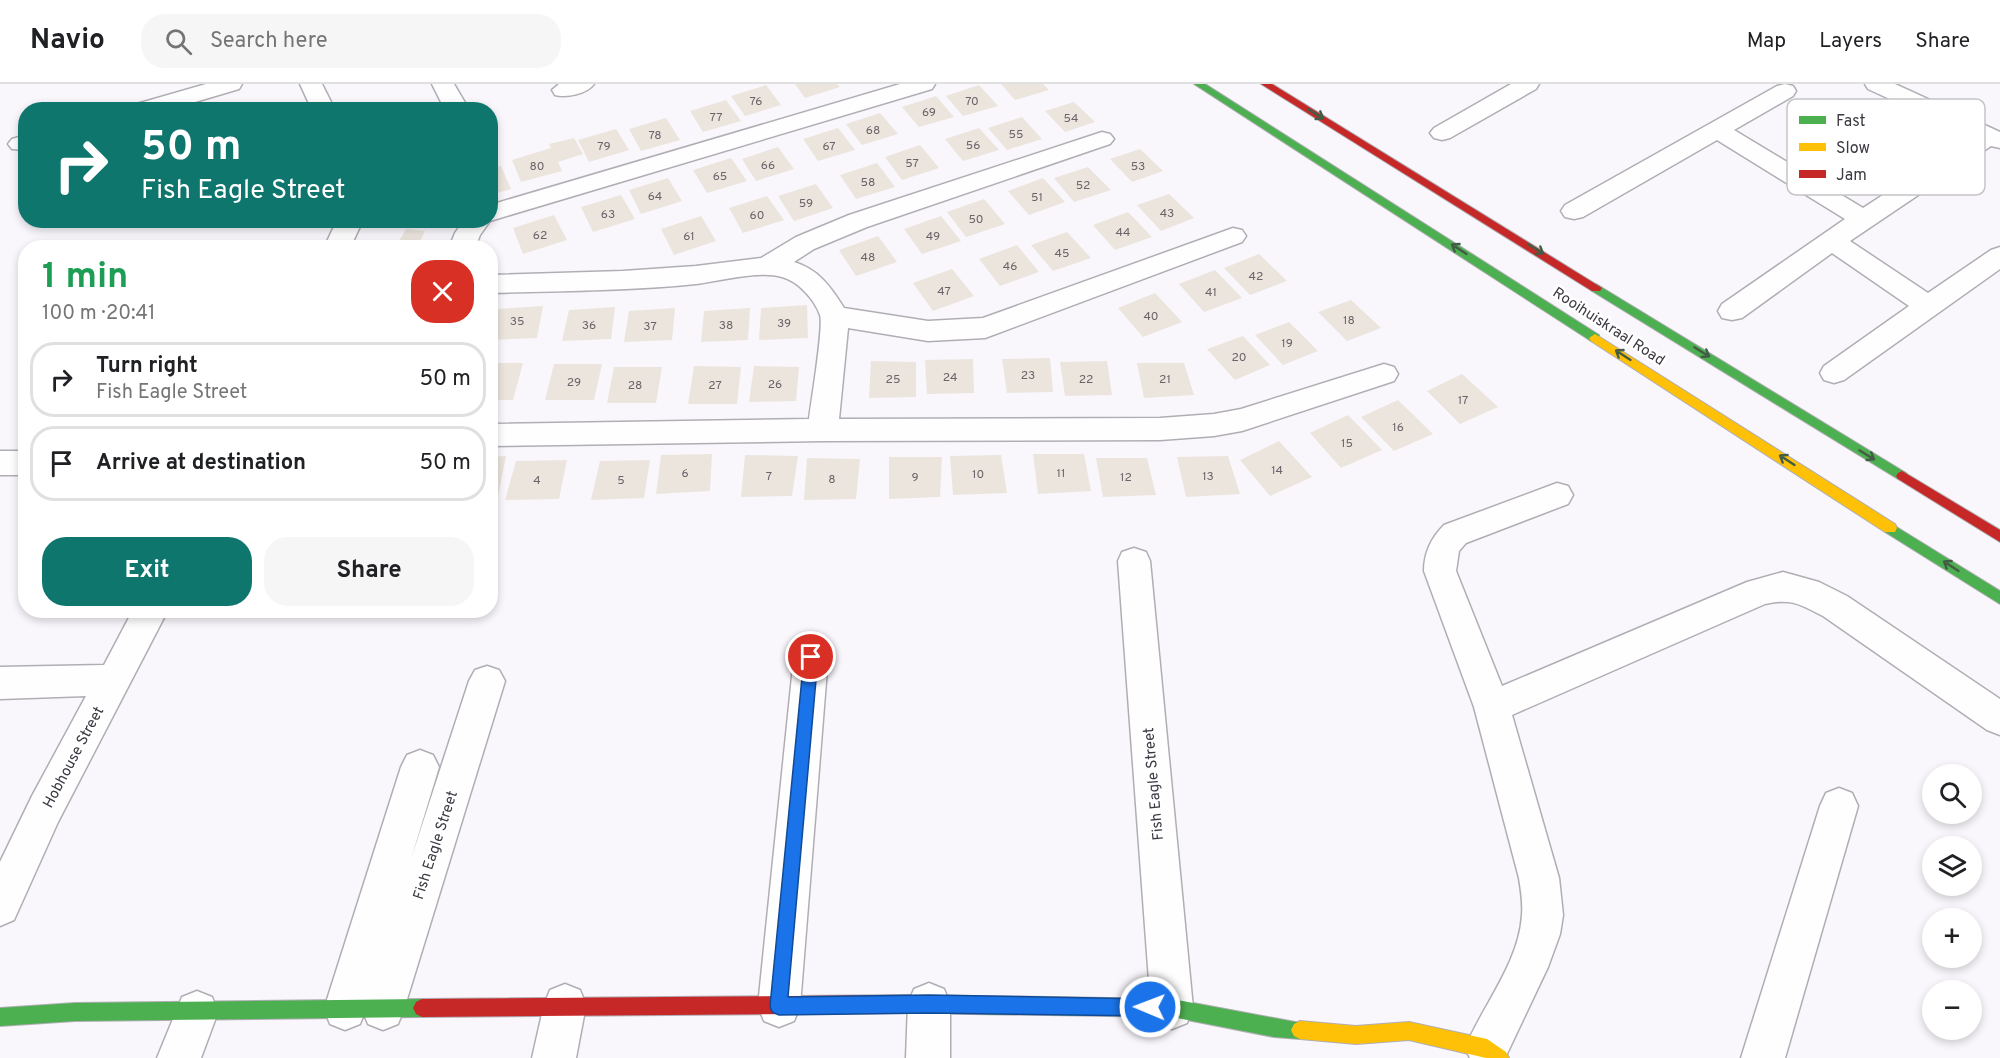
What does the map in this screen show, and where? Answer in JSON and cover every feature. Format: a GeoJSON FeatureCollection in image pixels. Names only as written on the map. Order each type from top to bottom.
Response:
{"type":"FeatureCollection","features":[{"type":"Feature","properties":{"kind":"main road","name":"Rooihuiskraal Road"},"geometry":{"type":"LineString","coordinates":[[1199,84],[2000,598]]}},
{"type":"Feature","properties":{"kind":"main road","name":"Rooihuiskraal Road"},"geometry":{"type":"LineString","coordinates":[[1266,84],[2000,537]]}},
{"type":"Feature","properties":{"kind":"main road"},"geometry":{"type":"LineString","coordinates":[[0,1017],[75,1012],[565,1005],[929,1004],[1172,1008],[1274,1028],[1356,1035],[1409,1031],[1493,1053]]}},
{"type":"Feature","properties":{"kind":"street"},"geometry":{"type":"LineString","coordinates":[[169,102],[231,84]]}},
{"type":"Feature","properties":{"kind":"street"},"geometry":{"type":"LineString","coordinates":[[311,84],[320,102]]}},
{"type":"Feature","properties":{"kind":"street"},"geometry":{"type":"LineString","coordinates":[[443,84],[453,102]]}},
{"type":"Feature","properties":{"kind":"street"},"geometry":{"type":"LineString","coordinates":[[498,211],[924,84]]}},
{"type":"Feature","properties":{"kind":"street"},"geometry":{"type":"LineString","coordinates":[[1442,133],[1528,84]]}},
{"type":"Feature","properties":{"kind":"street"},"geometry":{"type":"LineString","coordinates":[[1876,84],[1909,99]]}},
{"type":"Feature","properties":{"kind":"street"},"geometry":{"type":"LineString","coordinates":[[1574,211],[1785,91]]}},
{"type":"Feature","properties":{"kind":"street"},"geometry":{"type":"LineString","coordinates":[[1716,129],[1787,172]]}},
{"type":"Feature","properties":{"kind":"street"},"geometry":{"type":"LineString","coordinates":[[767,266],[805,243],[858,221],[1102,139]]}},
{"type":"Feature","properties":{"kind":"street"},"geometry":{"type":"LineString","coordinates":[[1824,195],[1863,219]]}},
{"type":"Feature","properties":{"kind":"street"},"geometry":{"type":"LineString","coordinates":[[1732,311],[1863,219],[1902,195]]}},
{"type":"Feature","properties":{"kind":"street"},"geometry":{"type":"LineString","coordinates":[[835,316],[928,331],[985,328],[1233,236]]}},
{"type":"Feature","properties":{"kind":"street"},"geometry":{"type":"LineString","coordinates":[[1832,241],[1928,306]]}},
{"type":"Feature","properties":{"kind":"street"},"geometry":{"type":"LineString","coordinates":[[1834,374],[2000,256]]}},
{"type":"Feature","properties":{"kind":"street"},"geometry":{"type":"LineString","coordinates":[[498,284],[622,280],[696,275],[767,266],[789,269],[803,276],[820,291],[835,316],[823,430]]}},
{"type":"Feature","properties":{"kind":"street"},"geometry":{"type":"LineString","coordinates":[[498,435],[823,430],[1160,429],[1214,425],[1242,420],[1384,374]]}},
{"type":"Feature","properties":{"kind":"street"},"geometry":{"type":"LineString","coordinates":[[0,463],[18,463]]}},
{"type":"Feature","properties":{"kind":"street"},"geometry":{"type":"LineString","coordinates":[[1493,1053],[1538,940],[1542,919],[1539,878],[1492,707],[1440,571],[1440,556],[1445,543],[1455,534],[1557,495]]}},
{"type":"Feature","properties":{"kind":"street","name":"Fish Eagle Street"},"geometry":{"type":"LineString","coordinates":[[1134,561],[1172,1008]]}},
{"type":"Feature","properties":{"kind":"street"},"geometry":{"type":"LineString","coordinates":[[1492,707],[1759,592],[1783,586],[1807,592],[1835,606],[2000,719]]}},
{"type":"Feature","properties":{"kind":"street","name":"Hobhouse Street"},"geometry":{"type":"LineString","coordinates":[[0,906],[45,809],[147,618]]}},
{"type":"Feature","properties":{"kind":"street"},"geometry":{"type":"LineString","coordinates":[[779,1006],[811,657]]}},
{"type":"Feature","properties":{"kind":"street"},"geometry":{"type":"LineString","coordinates":[[0,683],[113,680]]}},
{"type":"Feature","properties":{"kind":"street","name":"Fish Eagle Street"},"geometry":{"type":"LineString","coordinates":[[383,1009],[487,681]]}},
{"type":"Feature","properties":{"kind":"street"},"geometry":{"type":"LineString","coordinates":[[345,1009],[420,767]]}},
{"type":"Feature","properties":{"kind":"street"},"geometry":{"type":"LineString","coordinates":[[1763,1058],[1839,806]]}},
{"type":"Feature","properties":{"kind":"street"},"geometry":{"type":"LineString","coordinates":[[928,1058],[929,1004]]}},
{"type":"Feature","properties":{"kind":"street"},"geometry":{"type":"LineString","coordinates":[[554,1058],[565,1005]]}},
{"type":"Feature","properties":{"kind":"street"},"geometry":{"type":"LineString","coordinates":[[179,1058],[197,1012]]}},
{"type":"Feature","properties":{"kind":"building"},"geometry":{"type":"Polygon","coordinates":[[[795,84],[837,84],[840,87],[805,98],[795,84]]]}},
{"type":"Feature","properties":{"kind":"building"},"geometry":{"type":"Polygon","coordinates":[[[1001,84],[1043,84],[1049,90],[1015,100],[1001,84]]]}},
{"type":"Feature","properties":{"kind":"building"},"geometry":{"type":"Polygon","coordinates":[[[766,85],[781,105],[745,116],[731,96],[766,85]]]}},
{"type":"Feature","properties":{"kind":"building"},"geometry":{"type":"Polygon","coordinates":[[[979,85],[998,106],[963,116],[946,96],[979,85]]]}},
{"type":"Feature","properties":{"kind":"building"},"geometry":{"type":"Polygon","coordinates":[[[936,96],[954,117],[919,127],[902,107],[936,96]]]}},
{"type":"Feature","properties":{"kind":"building"},"geometry":{"type":"Polygon","coordinates":[[[726,100],[741,121],[703,132],[690,111],[726,100]]]}},
{"type":"Feature","properties":{"kind":"building"},"geometry":{"type":"Polygon","coordinates":[[[1074,102],[1095,122],[1065,132],[1045,111],[1074,102]]]}},
{"type":"Feature","properties":{"kind":"building"},"geometry":{"type":"Polygon","coordinates":[[[880,113],[898,134],[862,145],[846,124],[880,113]]]}},
{"type":"Feature","properties":{"kind":"building"},"geometry":{"type":"Polygon","coordinates":[[[1022,117],[1042,139],[1007,150],[988,128],[1022,117]]]}},
{"type":"Feature","properties":{"kind":"building"},"geometry":{"type":"Polygon","coordinates":[[[666,118],[680,140],[641,151],[629,129],[666,118]]]}},
{"type":"Feature","properties":{"kind":"building"},"geometry":{"type":"Polygon","coordinates":[[[838,128],[855,150],[818,161],[803,139],[838,128]]]}},
{"type":"Feature","properties":{"kind":"building"},"geometry":{"type":"Polygon","coordinates":[[[979,128],[999,150],[963,161],[945,139],[979,128]]]}},
{"type":"Feature","properties":{"kind":"building"},"geometry":{"type":"Polygon","coordinates":[[[616,129],[629,150],[589,162],[578,140],[616,129]]]}},
{"type":"Feature","properties":{"kind":"building"},"geometry":{"type":"Polygon","coordinates":[[[574,138],[583,154],[558,162],[562,171],[521,182],[512,160],[551,148],[549,144],[574,138]]]}},
{"type":"Feature","properties":{"kind":"building"},"geometry":{"type":"Polygon","coordinates":[[[920,145],[939,168],[902,180],[885,157],[920,145]]]}},
{"type":"Feature","properties":{"kind":"building"},"geometry":{"type":"Polygon","coordinates":[[[778,147],[794,169],[756,181],[742,159],[778,147]]]}},
{"type":"Feature","properties":{"kind":"building"},"geometry":{"type":"Polygon","coordinates":[[[1140,149],[1163,171],[1132,182],[1110,159],[1140,149]]]}},
{"type":"Feature","properties":{"kind":"building"},"geometry":{"type":"Polygon","coordinates":[[[731,158],[747,181],[707,193],[693,170],[731,158]]]}},
{"type":"Feature","properties":{"kind":"building"},"geometry":{"type":"Polygon","coordinates":[[[877,163],[895,187],[856,199],[840,175],[877,163]]]}},
{"type":"Feature","properties":{"kind":"building"},"geometry":{"type":"Polygon","coordinates":[[[501,166],[511,189],[498,193],[498,167],[501,166]]]}},
{"type":"Feature","properties":{"kind":"building"},"geometry":{"type":"Polygon","coordinates":[[[1088,167],[1111,190],[1074,202],[1054,178],[1088,167]]]}},
{"type":"Feature","properties":{"kind":"building"},"geometry":{"type":"Polygon","coordinates":[[[668,178],[682,201],[641,214],[629,190],[668,178]]]}},
{"type":"Feature","properties":{"kind":"building"},"geometry":{"type":"Polygon","coordinates":[[[1043,178],[1065,202],[1029,215],[1008,191],[1043,178]]]}},
{"type":"Feature","properties":{"kind":"building"},"geometry":{"type":"Polygon","coordinates":[[[816,184],[833,208],[794,221],[778,196],[816,184]]]}},
{"type":"Feature","properties":{"kind":"building"},"geometry":{"type":"Polygon","coordinates":[[[1169,194],[1194,218],[1161,231],[1137,205],[1169,194]]]}},
{"type":"Feature","properties":{"kind":"building"},"geometry":{"type":"Polygon","coordinates":[[[621,195],[635,219],[593,232],[581,207],[621,195]]]}},
{"type":"Feature","properties":{"kind":"building"},"geometry":{"type":"Polygon","coordinates":[[[767,196],[784,220],[743,233],[729,208],[767,196]]]}},
{"type":"Feature","properties":{"kind":"building"},"geometry":{"type":"Polygon","coordinates":[[[984,199],[1005,224],[966,237],[947,212],[984,199]]]}},
{"type":"Feature","properties":{"kind":"building"},"geometry":{"type":"Polygon","coordinates":[[[1128,212],[1152,237],[1115,250],[1093,225],[1128,212]]]}},
{"type":"Feature","properties":{"kind":"building"},"geometry":{"type":"Polygon","coordinates":[[[554,215],[567,240],[523,254],[513,228],[554,215]]]}},
{"type":"Feature","properties":{"kind":"building"},"geometry":{"type":"Polygon","coordinates":[[[701,216],[716,241],[674,255],[661,229],[701,216]]]}},
{"type":"Feature","properties":{"kind":"building"},"geometry":{"type":"Polygon","coordinates":[[[941,216],[961,241],[922,254],[904,229],[941,216]]]}},
{"type":"Feature","properties":{"kind":"building"},"geometry":{"type":"Polygon","coordinates":[[[406,229],[425,231],[421,240],[400,240],[406,229]]]}},
{"type":"Feature","properties":{"kind":"building"},"geometry":{"type":"Polygon","coordinates":[[[1067,232],[1091,258],[1053,271],[1031,245],[1067,232]]]}},
{"type":"Feature","properties":{"kind":"building"},"geometry":{"type":"Polygon","coordinates":[[[878,236],[897,262],[856,276],[839,250],[878,236]]]}},
{"type":"Feature","properties":{"kind":"building"},"geometry":{"type":"Polygon","coordinates":[[[1017,245],[1039,272],[1000,286],[979,259],[1017,245]]]}},
{"type":"Feature","properties":{"kind":"building"},"geometry":{"type":"Polygon","coordinates":[[[1259,254],[1287,281],[1250,295],[1224,268],[1259,254]]]}},
{"type":"Feature","properties":{"kind":"building"},"geometry":{"type":"Polygon","coordinates":[[[952,269],[974,296],[933,311],[913,283],[952,269]]]}},
{"type":"Feature","properties":{"kind":"building"},"geometry":{"type":"Polygon","coordinates":[[[1215,270],[1242,298],[1204,312],[1179,284],[1215,270]]]}},
{"type":"Feature","properties":{"kind":"building"},"geometry":{"type":"Polygon","coordinates":[[[1155,293],[1182,322],[1143,337],[1118,308],[1155,293]]]}},
{"type":"Feature","properties":{"kind":"building"},"geometry":{"type":"Polygon","coordinates":[[[1351,300],[1381,328],[1347,341],[1318,312],[1351,300]]]}},
{"type":"Feature","properties":{"kind":"building"},"geometry":{"type":"Polygon","coordinates":[[[807,305],[808,338],[759,340],[761,308],[807,305]]]}},
{"type":"Feature","properties":{"kind":"building"},"geometry":{"type":"Polygon","coordinates":[[[543,306],[537,338],[498,340],[498,309],[543,306]]]}},
{"type":"Feature","properties":{"kind":"building"},"geometry":{"type":"Polygon","coordinates":[[[615,307],[611,339],[562,341],[569,310],[615,307]]]}},
{"type":"Feature","properties":{"kind":"building"},"geometry":{"type":"Polygon","coordinates":[[[675,308],[672,340],[624,342],[629,311],[675,308]]]}},
{"type":"Feature","properties":{"kind":"building"},"geometry":{"type":"Polygon","coordinates":[[[750,308],[748,340],[701,342],[704,311],[750,308]]]}},
{"type":"Feature","properties":{"kind":"building"},"geometry":{"type":"Polygon","coordinates":[[[1289,322],[1318,351],[1283,365],[1255,335],[1289,322]]]}},
{"type":"Feature","properties":{"kind":"building"},"geometry":{"type":"Polygon","coordinates":[[[1243,336],[1270,365],[1235,380],[1207,349],[1243,336]]]}},
{"type":"Feature","properties":{"kind":"building"},"geometry":{"type":"Polygon","coordinates":[[[1050,358],[1053,392],[1007,393],[1002,359],[1050,358]]]}},
{"type":"Feature","properties":{"kind":"building"},"geometry":{"type":"Polygon","coordinates":[[[973,359],[974,393],[927,394],[925,360],[973,359]]]}},
{"type":"Feature","properties":{"kind":"building"},"geometry":{"type":"Polygon","coordinates":[[[871,361],[916,362],[916,397],[869,398],[871,361]]]}},
{"type":"Feature","properties":{"kind":"building"},"geometry":{"type":"Polygon","coordinates":[[[1107,361],[1112,395],[1065,396],[1060,362],[1107,361]]]}},
{"type":"Feature","properties":{"kind":"building"},"geometry":{"type":"Polygon","coordinates":[[[498,363],[523,363],[513,400],[498,400],[498,363]]]}},
{"type":"Feature","properties":{"kind":"building"},"geometry":{"type":"Polygon","coordinates":[[[1137,363],[1184,363],[1194,395],[1144,398],[1137,363]]]}},
{"type":"Feature","properties":{"kind":"building"},"geometry":{"type":"Polygon","coordinates":[[[554,364],[602,364],[594,400],[545,400],[554,364]]]}},
{"type":"Feature","properties":{"kind":"building"},"geometry":{"type":"Polygon","coordinates":[[[694,366],[741,367],[737,404],[688,404],[694,366]]]}},
{"type":"Feature","properties":{"kind":"building"},"geometry":{"type":"Polygon","coordinates":[[[754,366],[799,367],[796,401],[749,402],[754,366]]]}},
{"type":"Feature","properties":{"kind":"building"},"geometry":{"type":"Polygon","coordinates":[[[614,367],[662,367],[656,403],[607,403],[614,367]]]}},
{"type":"Feature","properties":{"kind":"building"},"geometry":{"type":"Polygon","coordinates":[[[1462,374],[1498,407],[1460,424],[1427,391],[1462,374]]]}},
{"type":"Feature","properties":{"kind":"building"},"geometry":{"type":"Polygon","coordinates":[[[1398,400],[1433,434],[1394,451],[1361,417],[1398,400]]]}},
{"type":"Feature","properties":{"kind":"building"},"geometry":{"type":"Polygon","coordinates":[[[1348,415],[1382,450],[1341,468],[1310,433],[1348,415]]]}},
{"type":"Feature","properties":{"kind":"building"},"geometry":{"type":"Polygon","coordinates":[[[1279,441],[1312,477],[1270,496],[1240,460],[1279,441]]]}},
{"type":"Feature","properties":{"kind":"building"},"geometry":{"type":"Polygon","coordinates":[[[712,454],[710,491],[656,494],[661,455],[712,454]]]}},
{"type":"Feature","properties":{"kind":"building"},"geometry":{"type":"Polygon","coordinates":[[[1033,454],[1084,454],[1091,491],[1038,494],[1033,454]]]}},
{"type":"Feature","properties":{"kind":"building"},"geometry":{"type":"Polygon","coordinates":[[[745,455],[798,456],[792,496],[741,497],[745,455]]]}},
{"type":"Feature","properties":{"kind":"building"},"geometry":{"type":"Polygon","coordinates":[[[1001,455],[1007,493],[953,495],[950,456],[1001,455]]]}},
{"type":"Feature","properties":{"kind":"building"},"geometry":{"type":"Polygon","coordinates":[[[498,456],[506,456],[498,497],[498,456]]]}},
{"type":"Feature","properties":{"kind":"building"},"geometry":{"type":"Polygon","coordinates":[[[1228,456],[1240,494],[1186,497],[1177,457],[1228,456]]]}},
{"type":"Feature","properties":{"kind":"building"},"geometry":{"type":"Polygon","coordinates":[[[889,457],[942,457],[940,497],[889,499],[889,457]]]}},
{"type":"Feature","properties":{"kind":"building"},"geometry":{"type":"Polygon","coordinates":[[[807,458],[860,459],[856,499],[804,500],[807,458]]]}},
{"type":"Feature","properties":{"kind":"building"},"geometry":{"type":"Polygon","coordinates":[[[1096,458],[1147,458],[1156,495],[1103,497],[1096,458]]]}},
{"type":"Feature","properties":{"kind":"building"},"geometry":{"type":"Polygon","coordinates":[[[567,460],[559,499],[505,500],[516,461],[567,460]]]}},
{"type":"Feature","properties":{"kind":"building"},"geometry":{"type":"Polygon","coordinates":[[[650,460],[644,498],[591,500],[600,461],[650,460]]]}},
{"type":"Feature","properties":{"kind":"traffic: fast"},"geometry":{"type":"LineString","coordinates":[[1199,84],[1595,338]]}},
{"type":"Feature","properties":{"kind":"traffic: fast"},"geometry":{"type":"LineString","coordinates":[[1596,288],[1902,476]]}},
{"type":"Feature","properties":{"kind":"traffic: fast"},"geometry":{"type":"LineString","coordinates":[[1890,528],[2000,598]]}},
{"type":"Feature","properties":{"kind":"traffic: fast"},"geometry":{"type":"LineString","coordinates":[[911,1004],[1172,1008],[1274,1028],[1300,1030]]}},
{"type":"Feature","properties":{"kind":"traffic: fast"},"geometry":{"type":"LineString","coordinates":[[0,1017],[75,1012],[422,1008]]}},
{"type":"Feature","properties":{"kind":"traffic: slow"},"geometry":{"type":"LineString","coordinates":[[1595,338],[1890,528]]}},
{"type":"Feature","properties":{"kind":"traffic: slow"},"geometry":{"type":"LineString","coordinates":[[1300,1030],[1356,1035],[1409,1031],[1487,1048],[1500,1058]]}},
{"type":"Feature","properties":{"kind":"traffic: jam"},"geometry":{"type":"LineString","coordinates":[[1266,84],[1596,288]]}},
{"type":"Feature","properties":{"kind":"traffic: jam"},"geometry":{"type":"LineString","coordinates":[[1902,476],[2000,537]]}},
{"type":"Feature","properties":{"kind":"traffic: jam"},"geometry":{"type":"LineString","coordinates":[[422,1008],[911,1004]]}},
{"type":"Feature","properties":{"kind":"route"},"geometry":{"type":"LineString","coordinates":[[811,657],[779,1006],[929,1004],[1150,1007]]}}]}
